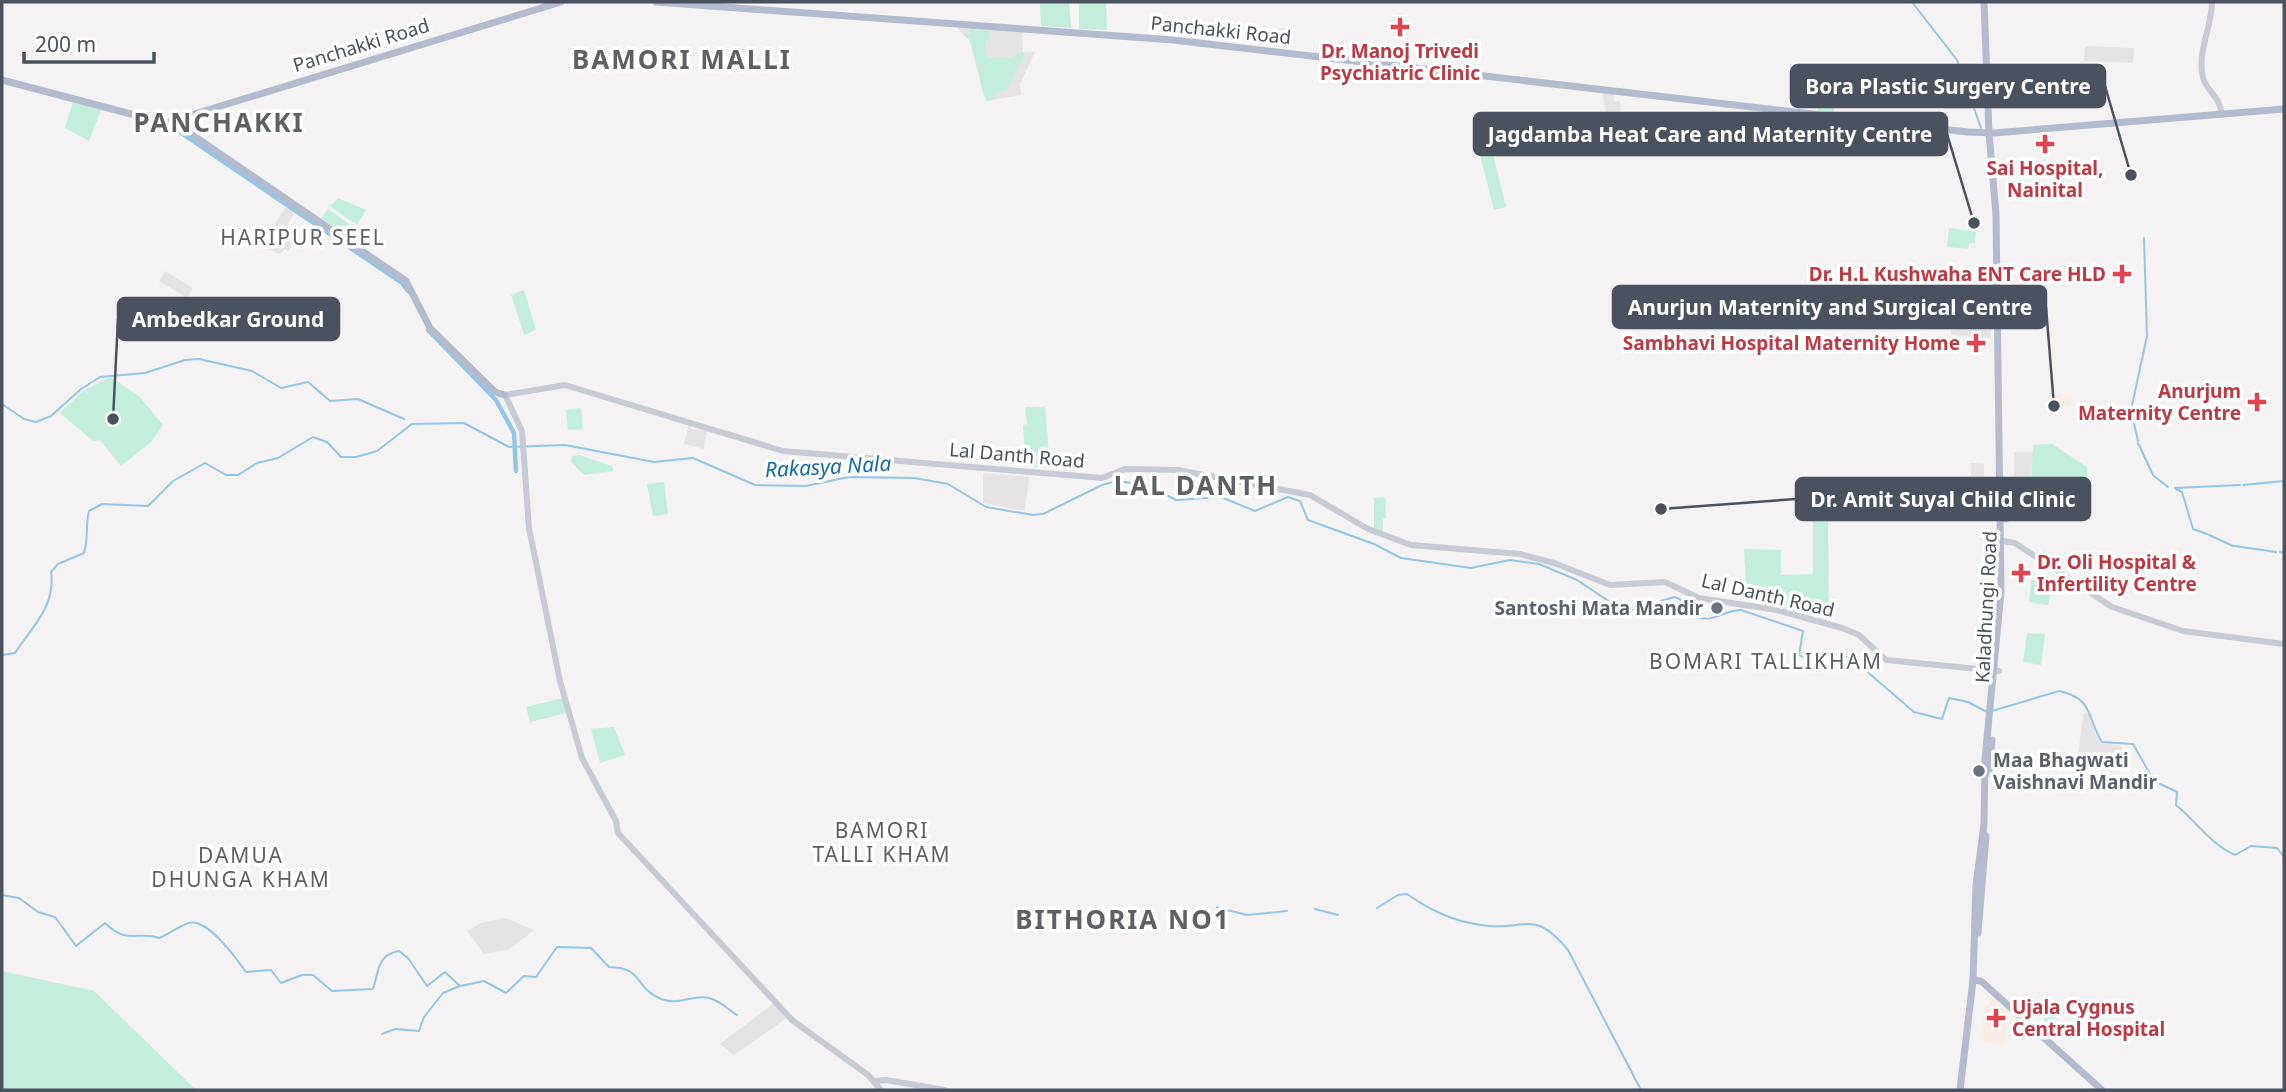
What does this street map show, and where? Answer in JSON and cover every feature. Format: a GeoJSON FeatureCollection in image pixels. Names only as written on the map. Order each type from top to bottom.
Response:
{"type":"FeatureCollection","features":[{"type":"Feature","properties":{"kind":"main road","name":"Panchakki Road"},"geometry":{"type":"LineString","coordinates":[[172,121],[561,2]]}},
{"type":"Feature","properties":{"kind":"main road","name":"Panchakki Road"},"geometry":{"type":"LineString","coordinates":[[656,2],[1176,41],[1992,133],[2284,109]]}},
{"type":"Feature","properties":{"kind":"main road","name":"Kaladhungi Road"},"geometry":{"type":"LineString","coordinates":[[1962,1090],[1986,836],[1983,833],[1987,759],[1997,671],[2005,541],[1999,231],[1986,2]]}},
{"type":"Feature","properties":{"kind":"main road"},"geometry":{"type":"LineString","coordinates":[[2,80],[165,123],[172,121],[406,281],[430,328],[495,392],[505,395]]}},
{"type":"Feature","properties":{"kind":"main road"},"geometry":{"type":"LineString","coordinates":[[190,115],[190,135]]}},
{"type":"Feature","properties":{"kind":"main road"},"geometry":{"type":"LineString","coordinates":[[1974,980],[2102,1090]]}},
{"type":"Feature","properties":{"kind":"street"},"geometry":{"type":"LineString","coordinates":[[2212,2],[2203,39],[2202,73],[2206,86],[2219,97],[2222,116]]}},
{"type":"Feature","properties":{"kind":"street","name":"Lal Danth Road"},"geometry":{"type":"LineString","coordinates":[[505,395],[565,385],[801,454],[1090,477],[1107,477],[1125,469],[1194,472],[1310,495],[1368,529],[1411,545],[1520,554],[1553,563],[1610,585],[1665,582],[1699,598],[1777,610],[1842,628],[1858,635],[1886,660],[1997,671]]}},
{"type":"Feature","properties":{"kind":"street"},"geometry":{"type":"LineString","coordinates":[[505,395],[522,431],[529,528],[554,656],[582,758],[616,821],[618,833],[792,1020],[874,1081],[881,1090]]}},
{"type":"Feature","properties":{"kind":"street"},"geometry":{"type":"LineString","coordinates":[[2005,541],[2015,542],[2112,607],[2183,631],[2284,644]]}},
{"type":"Feature","properties":{"kind":"street"},"geometry":{"type":"LineString","coordinates":[[874,1081],[886,1080],[945,1090]]}},
{"type":"Feature","properties":{"kind":"shaded area"},"geometry":{"type":"Polygon","coordinates":[[[960,26],[1022,31],[1023,52],[1035,52],[1020,84],[1021,95],[986,101],[970,41],[958,29],[960,26]]]}},
{"type":"Feature","properties":{"kind":"shaded area"},"geometry":{"type":"Polygon","coordinates":[[[2085,46],[2134,48],[2133,63],[2084,61],[2085,46]]]}},
{"type":"Feature","properties":{"kind":"shaded area"},"geometry":{"type":"Polygon","coordinates":[[[1603,93],[1613,94],[1614,101],[1620,101],[1621,117],[1606,118],[1603,93]]]}},
{"type":"Feature","properties":{"kind":"shaded area"},"geometry":{"type":"Polygon","coordinates":[[[287,205],[295,211],[286,228],[297,236],[288,251],[285,249],[280,254],[261,246],[287,205]]]}},
{"type":"Feature","properties":{"kind":"shaded area"},"geometry":{"type":"Polygon","coordinates":[[[165,271],[193,288],[187,298],[159,281],[165,271]]]}},
{"type":"Feature","properties":{"kind":"shaded area"},"geometry":{"type":"Polygon","coordinates":[[[1972,310],[1988,311],[1987,315],[1991,316],[1991,338],[1951,335],[1953,315],[1972,315],[1972,310]]]}},
{"type":"Feature","properties":{"kind":"shaded area"},"geometry":{"type":"Polygon","coordinates":[[[2050,394],[2072,397],[2070,407],[2059,406],[2057,417],[2048,416],[2050,394]]]}},
{"type":"Feature","properties":{"kind":"shaded area"},"geometry":{"type":"Polygon","coordinates":[[[689,424],[692,429],[707,431],[704,449],[684,444],[689,424]]]}},
{"type":"Feature","properties":{"kind":"shaded area"},"geometry":{"type":"Polygon","coordinates":[[[2014,452],[2033,452],[2031,477],[2014,477],[2014,452]]]}},
{"type":"Feature","properties":{"kind":"shaded area"},"geometry":{"type":"Polygon","coordinates":[[[1971,463],[1984,464],[1984,490],[1961,489],[1961,477],[1971,476],[1971,463]]]}},
{"type":"Feature","properties":{"kind":"shaded area"},"geometry":{"type":"Polygon","coordinates":[[[983,473],[1029,477],[1025,511],[983,503],[983,473]]]}},
{"type":"Feature","properties":{"kind":"shaded area"},"geometry":{"type":"Polygon","coordinates":[[[2084,713],[2091,714],[2094,731],[2101,743],[2122,746],[2121,761],[2078,753],[2084,713]]]}},
{"type":"Feature","properties":{"kind":"shaded area"},"geometry":{"type":"Polygon","coordinates":[[[505,918],[534,930],[510,949],[484,954],[467,931],[481,923],[505,918]]]}},
{"type":"Feature","properties":{"kind":"shaded area","name":"Ujala Cygnus Central Hospital"},"geometry":{"type":"Polygon","coordinates":[[[1990,995],[2008,1011],[2004,1045],[1981,1041],[1985,1005],[1989,1005],[1990,995]]]}},
{"type":"Feature","properties":{"kind":"shaded area"},"geometry":{"type":"Polygon","coordinates":[[[773,1004],[787,1018],[734,1055],[720,1044],[773,1004]]]}},
{"type":"Feature","properties":{"kind":"green space"},"geometry":{"type":"Polygon","coordinates":[[[1040,2],[1069,2],[1071,28],[1041,26],[1040,2]]]}},
{"type":"Feature","properties":{"kind":"green space"},"geometry":{"type":"Polygon","coordinates":[[[1079,2],[1106,2],[1107,30],[1079,29],[1079,2]]]}},
{"type":"Feature","properties":{"kind":"green space"},"geometry":{"type":"Polygon","coordinates":[[[1291,28],[1291,48],[1274,46],[1274,29],[1291,28]]]}},
{"type":"Feature","properties":{"kind":"green space"},"geometry":{"type":"Polygon","coordinates":[[[970,29],[989,30],[989,41],[985,41],[987,58],[1012,58],[1017,53],[1026,52],[1006,91],[995,93],[996,99],[986,101],[984,96],[970,41],[963,33],[970,34],[970,29]]]}},
{"type":"Feature","properties":{"kind":"green space"},"geometry":{"type":"Polygon","coordinates":[[[1818,91],[1835,92],[1834,113],[1818,111],[1818,91]]]}},
{"type":"Feature","properties":{"kind":"green space"},"geometry":{"type":"Polygon","coordinates":[[[73,102],[101,110],[89,141],[65,128],[73,102]]]}},
{"type":"Feature","properties":{"kind":"green space"},"geometry":{"type":"Polygon","coordinates":[[[1660,113],[1679,113],[1683,131],[1663,132],[1660,113]]]}},
{"type":"Feature","properties":{"kind":"green space"},"geometry":{"type":"Polygon","coordinates":[[[1491,146],[1506,207],[1494,210],[1479,151],[1491,146]]]}},
{"type":"Feature","properties":{"kind":"green space"},"geometry":{"type":"Polygon","coordinates":[[[338,198],[366,210],[357,225],[330,206],[338,198]]]}},
{"type":"Feature","properties":{"kind":"green space"},"geometry":{"type":"Polygon","coordinates":[[[328,209],[355,228],[350,236],[321,219],[328,209]]]}},
{"type":"Feature","properties":{"kind":"green space"},"geometry":{"type":"Polygon","coordinates":[[[1949,228],[1976,232],[1975,243],[1969,243],[1968,249],[1947,247],[1949,228]]]}},
{"type":"Feature","properties":{"kind":"green space"},"geometry":{"type":"Polygon","coordinates":[[[524,290],[536,330],[524,335],[511,295],[524,290]]]}},
{"type":"Feature","properties":{"kind":"green space"},"geometry":{"type":"Polygon","coordinates":[[[110,377],[139,396],[163,425],[151,442],[121,466],[100,440],[93,441],[60,413],[83,391],[110,377]]]}},
{"type":"Feature","properties":{"kind":"green space"},"geometry":{"type":"Polygon","coordinates":[[[1025,407],[1045,407],[1050,468],[1033,467],[1033,452],[1025,452],[1025,407]]]}},
{"type":"Feature","properties":{"kind":"green space"},"geometry":{"type":"Polygon","coordinates":[[[581,408],[583,429],[568,430],[566,410],[581,408]]]}},
{"type":"Feature","properties":{"kind":"green space"},"geometry":{"type":"Polygon","coordinates":[[[2052,444],[2087,467],[2089,511],[2030,507],[2033,445],[2052,444]]]}},
{"type":"Feature","properties":{"kind":"green space"},"geometry":{"type":"Polygon","coordinates":[[[579,455],[612,466],[613,471],[584,475],[571,462],[572,456],[579,455]]]}},
{"type":"Feature","properties":{"kind":"green space"},"geometry":{"type":"Polygon","coordinates":[[[664,482],[668,514],[653,516],[647,484],[664,482]]]}},
{"type":"Feature","properties":{"kind":"green space"},"geometry":{"type":"Polygon","coordinates":[[[1385,497],[1386,518],[1383,519],[1383,532],[1374,529],[1374,498],[1385,497]]]}},
{"type":"Feature","properties":{"kind":"green space"},"geometry":{"type":"Polygon","coordinates":[[[1813,511],[1828,511],[1829,620],[1747,601],[1744,549],[1781,550],[1781,575],[1813,574],[1813,511]]]}},
{"type":"Feature","properties":{"kind":"green space"},"geometry":{"type":"Polygon","coordinates":[[[2031,580],[2054,582],[2048,605],[2029,602],[2031,580]]]}},
{"type":"Feature","properties":{"kind":"green space"},"geometry":{"type":"Polygon","coordinates":[[[2027,633],[2045,634],[2041,665],[2023,662],[2027,633]]]}},
{"type":"Feature","properties":{"kind":"green space"},"geometry":{"type":"Polygon","coordinates":[[[563,698],[567,713],[530,722],[526,707],[563,698]]]}},
{"type":"Feature","properties":{"kind":"green space"},"geometry":{"type":"Polygon","coordinates":[[[614,727],[625,755],[600,763],[591,729],[614,727]]]}},
{"type":"Feature","properties":{"kind":"green space"},"geometry":{"type":"Polygon","coordinates":[[[2,971],[94,991],[196,1090],[2,1090],[2,971]]]}},
{"type":"Feature","properties":{"kind":"green space"},"geometry":{"type":"Polygon","coordinates":[[[2047,1003],[2064,1004],[2064,1015],[2056,1015],[2049,1036],[2042,1033],[2047,1003]]]}},
{"type":"Feature","properties":{"kind":"waterway"},"geometry":{"type":"LineString","coordinates":[[1912,2],[1957,60],[1981,128]]}},
{"type":"Feature","properties":{"kind":"waterway"},"geometry":{"type":"LineString","coordinates":[[171,126],[402,283],[408,291]]}},
{"type":"Feature","properties":{"kind":"waterway"},"geometry":{"type":"LineString","coordinates":[[2138,441],[2131,410],[2147,336],[2144,238]]}},
{"type":"Feature","properties":{"kind":"waterway"},"geometry":{"type":"LineString","coordinates":[[428,330],[496,400],[514,433],[516,471]]}},
{"type":"Feature","properties":{"kind":"waterway"},"geometry":{"type":"LineString","coordinates":[[2,404],[24,419],[36,422],[51,416],[81,389],[100,377],[145,373],[185,360],[199,359],[252,371],[281,388],[308,382],[330,401],[358,399],[404,419]]}},
{"type":"Feature","properties":{"kind":"waterway","name":"Rakasya Nala"},"geometry":{"type":"LineString","coordinates":[[2,655],[15,653],[41,616],[50,595],[51,572],[58,564],[84,553],[89,511],[102,504],[148,506],[173,481],[205,463],[226,475],[238,475],[257,463],[278,458],[313,437],[327,442],[341,457],[356,457],[377,451],[412,424],[464,423],[509,447],[565,445],[654,462],[693,458],[755,485],[806,486],[849,477],[914,478],[948,484],[986,507],[1033,515],[1043,514],[1102,485],[1117,481],[1147,485],[1176,500],[1221,497],[1255,511],[1288,497],[1300,501],[1308,520],[1374,544],[1401,558],[1471,568],[1510,560],[1539,564],[1577,580],[1625,612],[1674,597],[1680,599],[1690,616],[1699,618],[1712,618],[1741,610],[1803,631],[1799,655],[1807,658],[1830,654],[1847,657],[1856,662],[1914,712],[1942,719],[1949,698],[1968,702],[1987,712]]}},
{"type":"Feature","properties":{"kind":"waterway"},"geometry":{"type":"LineString","coordinates":[[2138,443],[2153,475]]}},
{"type":"Feature","properties":{"kind":"waterway"},"geometry":{"type":"LineString","coordinates":[[2154,476],[2168,487]]}},
{"type":"Feature","properties":{"kind":"waterway"},"geometry":{"type":"LineString","coordinates":[[2243,485],[2284,481]]}},
{"type":"Feature","properties":{"kind":"waterway"},"geometry":{"type":"LineString","coordinates":[[2175,488],[2240,485]]}},
{"type":"Feature","properties":{"kind":"waterway"},"geometry":{"type":"LineString","coordinates":[[2176,489],[2182,492],[2193,529],[2207,534]]}},
{"type":"Feature","properties":{"kind":"waterway"},"geometry":{"type":"LineString","coordinates":[[2209,535],[2233,546]]}},
{"type":"Feature","properties":{"kind":"waterway"},"geometry":{"type":"LineString","coordinates":[[2235,546],[2276,552]]}},
{"type":"Feature","properties":{"kind":"waterway"},"geometry":{"type":"LineString","coordinates":[[2280,552],[2284,553]]}},
{"type":"Feature","properties":{"kind":"waterway","name":"Rakasya Nala"},"geometry":{"type":"LineString","coordinates":[[1992,711],[2059,691],[2070,694],[2084,704],[2102,742],[2133,744],[2154,781],[2177,792],[2176,805],[2218,845],[2235,855],[2251,846],[2277,848],[2284,857]]}},
{"type":"Feature","properties":{"kind":"waterway"},"geometry":{"type":"LineString","coordinates":[[1377,908],[1398,895],[1407,894],[1433,910],[1460,921],[1496,926],[1528,924],[1546,929],[1568,950],[1641,1090]]}},
{"type":"Feature","properties":{"kind":"waterway"},"geometry":{"type":"LineString","coordinates":[[2,895],[19,898],[38,912],[55,917],[76,946],[105,923],[127,936],[159,938],[185,924],[196,923],[221,940],[246,972],[271,970],[281,983],[302,975],[313,975],[332,991],[373,989],[382,961],[386,956],[399,951],[408,958],[427,986],[445,972],[460,986],[484,981],[506,993],[524,976],[536,977],[557,947],[591,948],[609,967],[634,974],[646,989],[661,999],[673,1001],[709,998],[737,1015]]}},
{"type":"Feature","properties":{"kind":"waterway"},"geometry":{"type":"LineString","coordinates":[[1217,907],[1222,909]]}},
{"type":"Feature","properties":{"kind":"waterway"},"geometry":{"type":"LineString","coordinates":[[1315,909],[1338,915]]}},
{"type":"Feature","properties":{"kind":"waterway"},"geometry":{"type":"LineString","coordinates":[[1227,910],[1247,915],[1287,911]]}},
{"type":"Feature","properties":{"kind":"waterway"},"geometry":{"type":"LineString","coordinates":[[382,1034],[395,1029],[419,1031],[424,1017],[443,993],[460,986]]}},
{"type":"Feature","properties":{"kind":"place","name":"Dr. Manoj Trivedi Psychiatric Clinic"},"geometry":{"type":"Point","coordinates":[1400,27]}},
{"type":"Feature","properties":{"kind":"place","name":"Sai Hospital, Nainital"},"geometry":{"type":"Point","coordinates":[2045,144]}},
{"type":"Feature","properties":{"kind":"place","name":"Bora Plastic Surgery Centre"},"geometry":{"type":"Point","coordinates":[2131,175]}},
{"type":"Feature","properties":{"kind":"place","name":"Jagdamba Heat Care and Maternity Centre"},"geometry":{"type":"Point","coordinates":[1974,223]}},
{"type":"Feature","properties":{"kind":"place","name":"Dr. H.L Kushwaha ENT Care HLD"},"geometry":{"type":"Point","coordinates":[2122,274]}},
{"type":"Feature","properties":{"kind":"place","name":"Sambhavi Hospital Maternity Home"},"geometry":{"type":"Point","coordinates":[1976,343]}},
{"type":"Feature","properties":{"kind":"place","name":"Anurjum Maternity Centre"},"geometry":{"type":"Point","coordinates":[2257,402]}},
{"type":"Feature","properties":{"kind":"place","name":"Anurjun Maternity and Surgical Centre"},"geometry":{"type":"Point","coordinates":[2054,406]}},
{"type":"Feature","properties":{"kind":"place","name":"Ambedkar Ground"},"geometry":{"type":"Point","coordinates":[113,419]}},
{"type":"Feature","properties":{"kind":"place","name":"Dr. Amit Suyal Child Clinic"},"geometry":{"type":"Point","coordinates":[1661,509]}},
{"type":"Feature","properties":{"kind":"place","name":"Dr. Oli Hospital & Infertility Centre"},"geometry":{"type":"Point","coordinates":[2021,573]}},
{"type":"Feature","properties":{"kind":"place","name":"Santoshi Mata Mandir"},"geometry":{"type":"Point","coordinates":[1717,608]}},
{"type":"Feature","properties":{"kind":"place","name":"Maa Bhagwati Vaishnavi Mandir"},"geometry":{"type":"Point","coordinates":[1979,771]}},
{"type":"Feature","properties":{"kind":"place","name":"Ujala Cygnus Central Hospital"},"geometry":{"type":"Point","coordinates":[1996,1018]}},
{"type":"Feature","properties":{"kind":"district","name":"BAMORI MALLI"},"geometry":{"type":"Point","coordinates":[682,60]}},
{"type":"Feature","properties":{"kind":"district","name":"PANCHAKKI"},"geometry":{"type":"Point","coordinates":[219,123]}},
{"type":"Feature","properties":{"kind":"district","name":"HARIPUR SEEL"},"geometry":{"type":"Point","coordinates":[303,238]}},
{"type":"Feature","properties":{"kind":"district","name":"LAL DANTH"},"geometry":{"type":"Point","coordinates":[1196,486]}},
{"type":"Feature","properties":{"kind":"district","name":"BOMARI TALLIKHAM"},"geometry":{"type":"Point","coordinates":[1766,662]}},
{"type":"Feature","properties":{"kind":"district","name":"BAMORI TALLI KHAM"},"geometry":{"type":"Point","coordinates":[882,843]}},
{"type":"Feature","properties":{"kind":"district","name":"DAMUA DHUNGA KHAM"},"geometry":{"type":"Point","coordinates":[241,868]}},
{"type":"Feature","properties":{"kind":"district","name":"BITHORIA NO1"},"geometry":{"type":"Point","coordinates":[1123,920]}}]}
